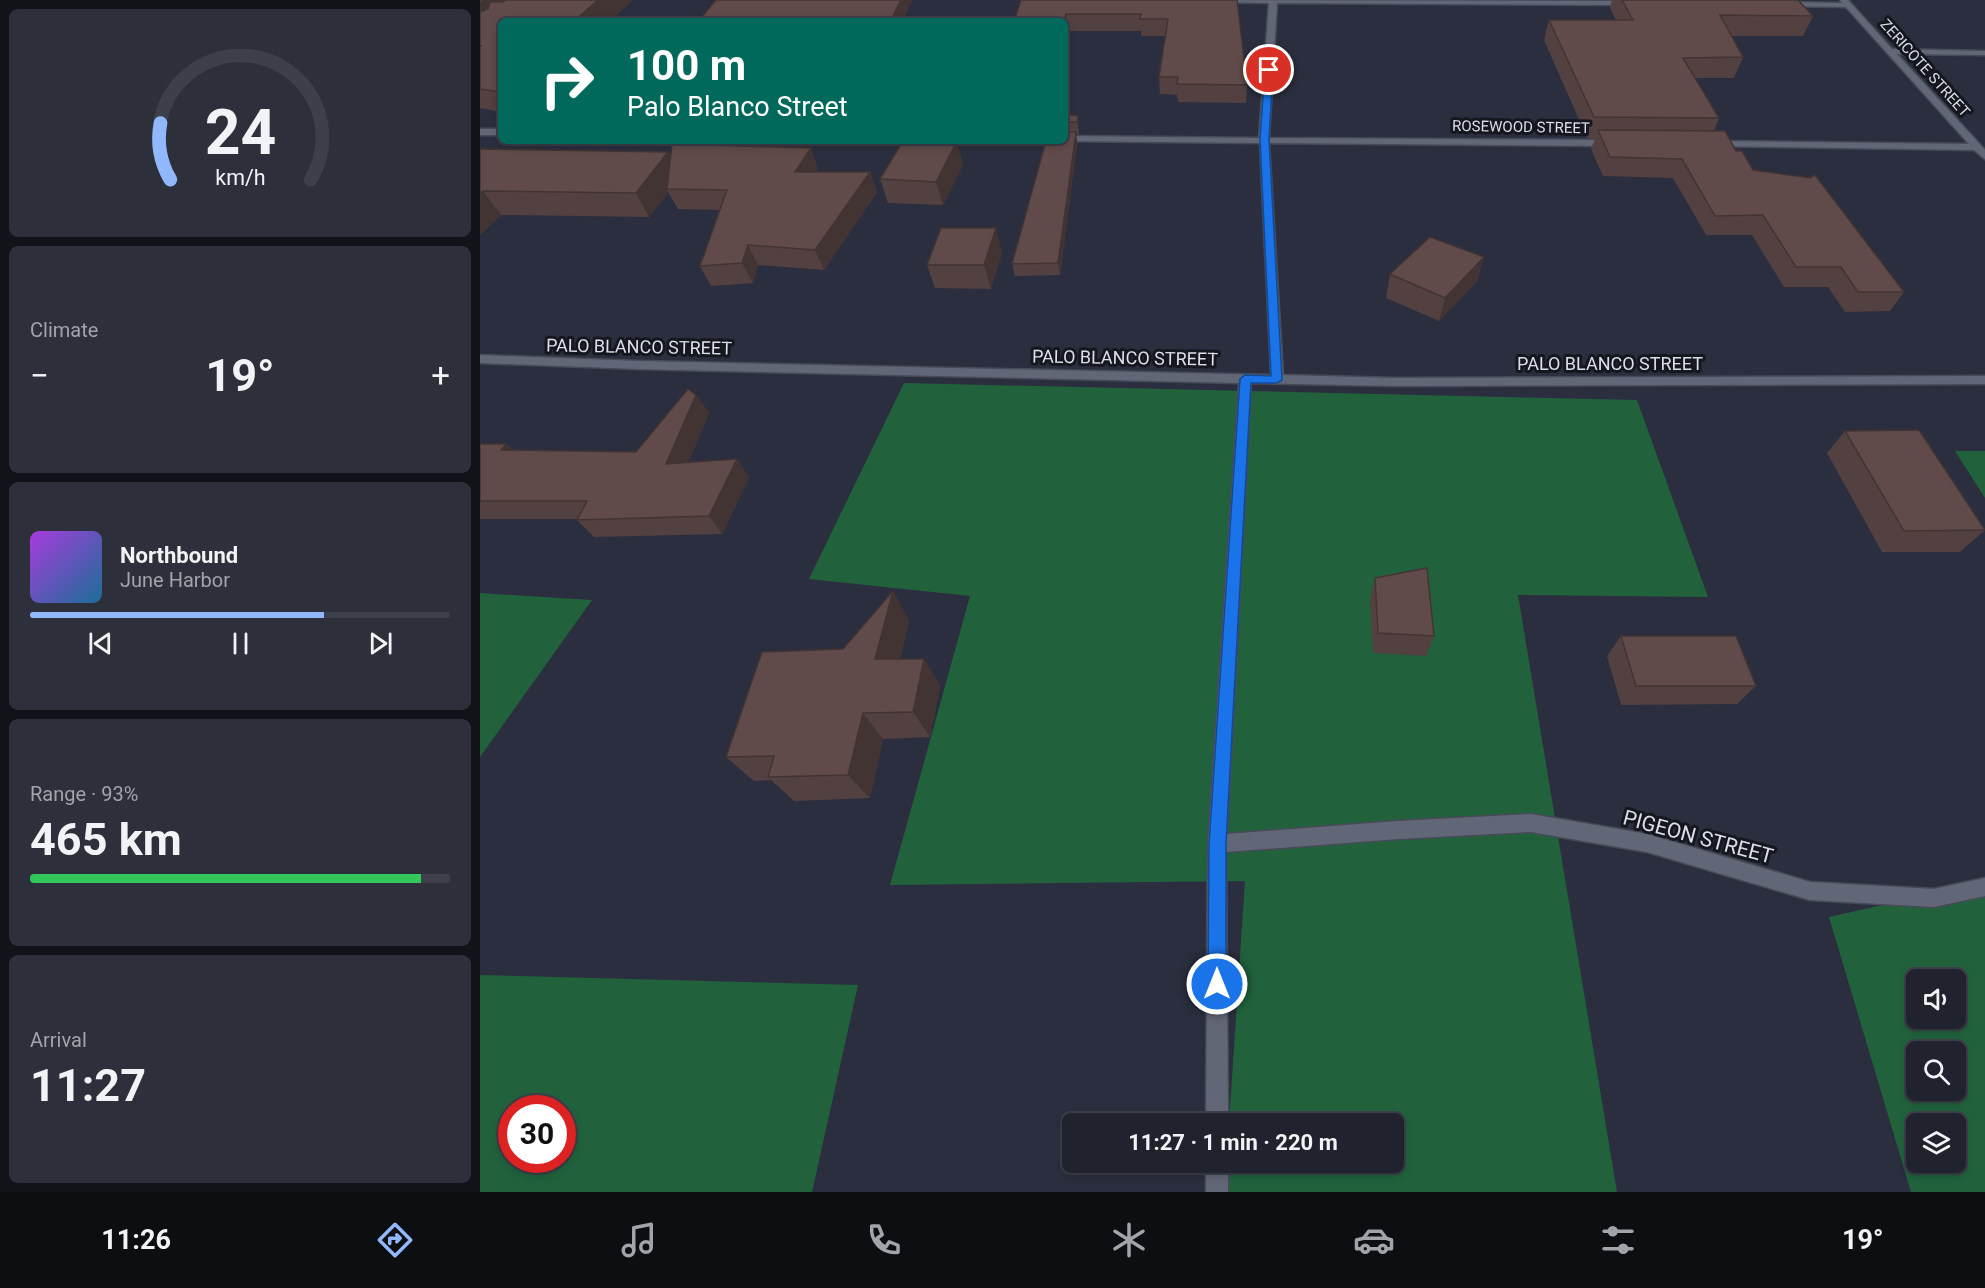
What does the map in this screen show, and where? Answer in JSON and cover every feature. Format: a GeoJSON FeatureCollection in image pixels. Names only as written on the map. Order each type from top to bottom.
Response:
{"type":"FeatureCollection","features":[{"type":"Feature","properties":{"kind":"street"},"geometry":{"type":"LineString","coordinates":[[1214,0],[1640,3]]}},
{"type":"Feature","properties":{"kind":"street"},"geometry":{"type":"LineString","coordinates":[[1273,0],[1264,139],[1277,380]]}},
{"type":"Feature","properties":{"kind":"street"},"geometry":{"type":"LineString","coordinates":[[1770,4],[1846,2]]}},
{"type":"Feature","properties":{"kind":"street","name":"ZERICOTE STREET"},"geometry":{"type":"LineString","coordinates":[[1846,2],[1985,156]]}},
{"type":"Feature","properties":{"kind":"street"},"geometry":{"type":"LineString","coordinates":[[1892,51],[1985,53]]}},
{"type":"Feature","properties":{"kind":"street"},"geometry":{"type":"LineString","coordinates":[[480,132],[498,132]]}},
{"type":"Feature","properties":{"kind":"street","name":"ROSEWOOD STREET"},"geometry":{"type":"LineString","coordinates":[[1068,139],[1620,143]]}},
{"type":"Feature","properties":{"kind":"street"},"geometry":{"type":"LineString","coordinates":[[1703,144],[1977,147]]}},
{"type":"Feature","properties":{"kind":"street","name":"PALO BLANCO STREET"},"geometry":{"type":"LineString","coordinates":[[480,358],[638,365],[1396,382],[1985,380]]}},
{"type":"Feature","properties":{"kind":"street"},"geometry":{"type":"LineString","coordinates":[[1217,1113],[1217,844],[1245,379]]}},
{"type":"Feature","properties":{"kind":"street","name":"PIGEON STREET"},"geometry":{"type":"LineString","coordinates":[[1217,844],[1398,830],[1531,823],[1647,843],[1810,891],[1934,898],[1985,887]]}},
{"type":"Feature","properties":{"kind":"street"},"geometry":{"type":"LineString","coordinates":[[1217,1173],[1217,1192]]}},
{"type":"Feature","properties":{"kind":"green space"},"geometry":{"type":"Polygon","coordinates":[[[904,383],[1637,400],[1708,597],[1518,595],[1617,1192],[1224,1192],[1225,1173],[1404,1173],[1404,1113],[1230,1113],[1245,881],[890,885],[970,596],[809,579],[904,383]]]}},
{"type":"Feature","properties":{"kind":"green space"},"geometry":{"type":"Polygon","coordinates":[[[1955,451],[1985,451],[1985,498],[1955,451]]]}},
{"type":"Feature","properties":{"kind":"green space"},"geometry":{"type":"Polygon","coordinates":[[[480,593],[592,600],[480,757],[480,593]]]}},
{"type":"Feature","properties":{"kind":"green space"},"geometry":{"type":"Polygon","coordinates":[[[1985,882],[1985,1192],[1911,1192],[1829,917],[1985,882]]]}},
{"type":"Feature","properties":{"kind":"green space"},"geometry":{"type":"Polygon","coordinates":[[[480,975],[858,985],[812,1192],[480,1192],[480,975]]]}},
{"type":"Feature","properties":{"kind":"building"},"geometry":{"type":"Polygon","coordinates":[[[506,0],[598,0],[577,18],[498,18],[498,92],[480,89],[480,12],[488,9],[490,2],[506,0]]]}},
{"type":"Feature","properties":{"kind":"building"},"geometry":{"type":"Polygon","coordinates":[[[716,0],[901,0],[892,18],[701,18],[716,0]]]}},
{"type":"Feature","properties":{"kind":"building"},"geometry":{"type":"Polygon","coordinates":[[[1021,0],[1237,0],[1247,85],[1177,84],[1178,77],[1159,77],[1168,19],[1140,19],[1141,14],[1066,14],[1065,18],[1015,18],[1021,0]]]}},
{"type":"Feature","properties":{"kind":"building"},"geometry":{"type":"Polygon","coordinates":[[[1622,0],[1798,0],[1813,16],[1720,15],[1743,57],[1683,58],[1719,118],[1594,117],[1549,20],[1633,20],[1622,0]]]}},
{"type":"Feature","properties":{"kind":"building"},"geometry":{"type":"Polygon","coordinates":[[[1068,114],[1078,116],[1077,122],[1068,122],[1068,114]]]}},
{"type":"Feature","properties":{"kind":"building"},"geometry":{"type":"Polygon","coordinates":[[[1598,130],[1725,131],[1736,151],[1742,151],[1753,170],[1810,178],[1815,175],[1904,292],[1858,292],[1841,267],[1796,267],[1763,215],[1715,216],[1682,159],[1610,157],[1598,130]]]}},
{"type":"Feature","properties":{"kind":"building"},"geometry":{"type":"Polygon","coordinates":[[[1068,132],[1076,132],[1058,263],[1012,264],[1045,144],[1068,144],[1068,132]]]}},
{"type":"Feature","properties":{"kind":"building"},"geometry":{"type":"Polygon","coordinates":[[[672,144],[811,148],[795,172],[870,172],[815,250],[748,245],[742,263],[700,266],[727,190],[667,189],[672,144]]]}},
{"type":"Feature","properties":{"kind":"building"},"geometry":{"type":"Polygon","coordinates":[[[901,144],[955,144],[936,182],[880,179],[901,144]]]}},
{"type":"Feature","properties":{"kind":"building"},"geometry":{"type":"Polygon","coordinates":[[[480,149],[668,152],[636,193],[483,191],[480,194],[480,149]]]}},
{"type":"Feature","properties":{"kind":"building"},"geometry":{"type":"Polygon","coordinates":[[[941,228],[996,228],[984,265],[927,265],[941,228]]]}},
{"type":"Feature","properties":{"kind":"building"},"geometry":{"type":"Polygon","coordinates":[[[1430,237],[1484,257],[1445,298],[1390,274],[1430,237]]]}},
{"type":"Feature","properties":{"kind":"building"},"geometry":{"type":"Polygon","coordinates":[[[688,389],[696,395],[666,464],[737,459],[709,516],[577,520],[587,501],[480,501],[480,444],[506,444],[501,450],[636,452],[688,389]]]}},
{"type":"Feature","properties":{"kind":"building"},"geometry":{"type":"Polygon","coordinates":[[[1919,430],[1985,530],[1904,531],[1845,431],[1919,430]]]}},
{"type":"Feature","properties":{"kind":"building"},"geometry":{"type":"Polygon","coordinates":[[[1427,568],[1434,636],[1378,633],[1375,578],[1427,568]]]}},
{"type":"Feature","properties":{"kind":"building"},"geometry":{"type":"Polygon","coordinates":[[[893,591],[875,659],[924,659],[913,712],[863,713],[848,775],[768,777],[774,756],[726,757],[762,652],[843,649],[893,591]]]}},
{"type":"Feature","properties":{"kind":"building"},"geometry":{"type":"Polygon","coordinates":[[[1621,636],[1736,636],[1756,686],[1636,686],[1621,636]]]}},
{"type":"Feature","properties":{"kind":"route"},"geometry":{"type":"LineString","coordinates":[[1217,984],[1217,844],[1245,379],[1277,380],[1264,139],[1269,70]]}}]}
